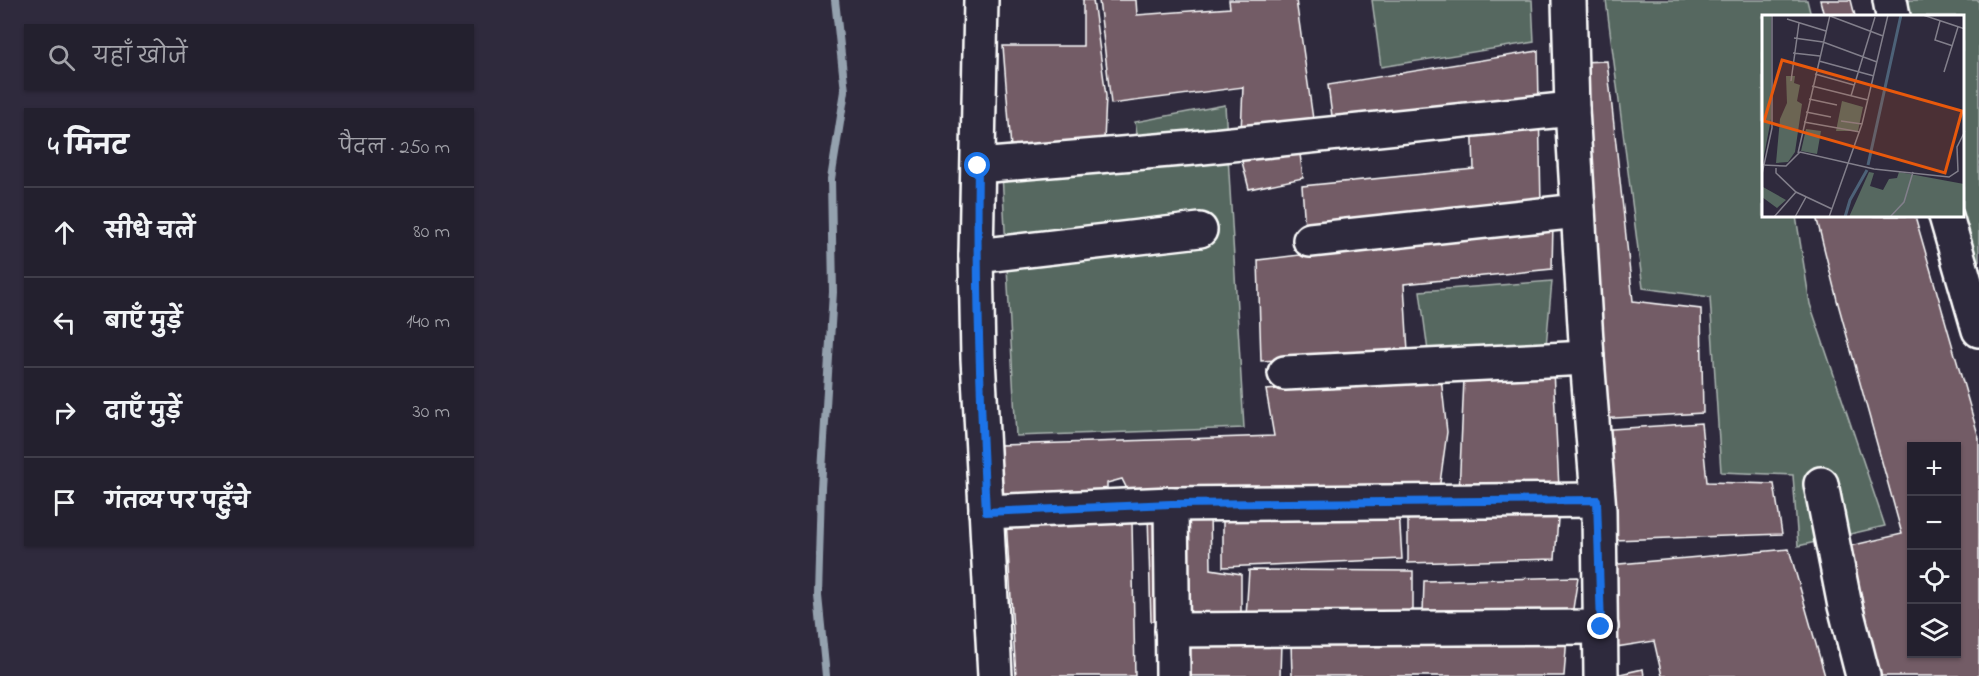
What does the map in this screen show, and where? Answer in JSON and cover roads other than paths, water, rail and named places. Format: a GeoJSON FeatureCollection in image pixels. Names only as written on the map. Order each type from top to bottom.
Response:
{"type":"FeatureCollection","features":[{"type":"Feature","properties":{"kind":"street"},"geometry":{"type":"LineString","coordinates":[[981,0],[976,256],[978,358],[995,676]]}},
{"type":"Feature","properties":{"kind":"street"},"geometry":{"type":"LineString","coordinates":[[1569,0],[1572,109],[1597,500],[1601,627],[1600,676]]}},
{"type":"Feature","properties":{"kind":"street"},"geometry":{"type":"LineString","coordinates":[[1890,0],[1893,15]]}},
{"type":"Feature","properties":{"kind":"street"},"geometry":{"type":"LineString","coordinates":[[978,166],[1193,148],[1572,109]]}},
{"type":"Feature","properties":{"kind":"street"},"geometry":{"type":"LineString","coordinates":[[1310,240],[1578,211]]}},
{"type":"Feature","properties":{"kind":"street"},"geometry":{"type":"LineString","coordinates":[[1947,218],[1979,330]]}},
{"type":"Feature","properties":{"kind":"street"},"geometry":{"type":"LineString","coordinates":[[976,256],[1200,230]]}},
{"type":"Feature","properties":{"kind":"street"},"geometry":{"type":"LineString","coordinates":[[1285,373],[1587,358]]}},
{"type":"Feature","properties":{"kind":"street"},"geometry":{"type":"LineString","coordinates":[[1821,484],[1845,606],[1863,676]]}},
{"type":"Feature","properties":{"kind":"street"},"geometry":{"type":"LineString","coordinates":[[986,512],[1171,504],[1597,500]]}},
{"type":"Feature","properties":{"kind":"street"},"geometry":{"type":"LineString","coordinates":[[1171,504],[1173,676]]}},
{"type":"Feature","properties":{"kind":"street"},"geometry":{"type":"LineString","coordinates":[[1172,630],[1601,627]]}},
{"type":"Feature","properties":{"kind":"waterway"},"geometry":{"type":"LineString","coordinates":[[826,676],[818,596],[821,488],[833,292],[831,179],[845,91],[835,0]]}}]}
